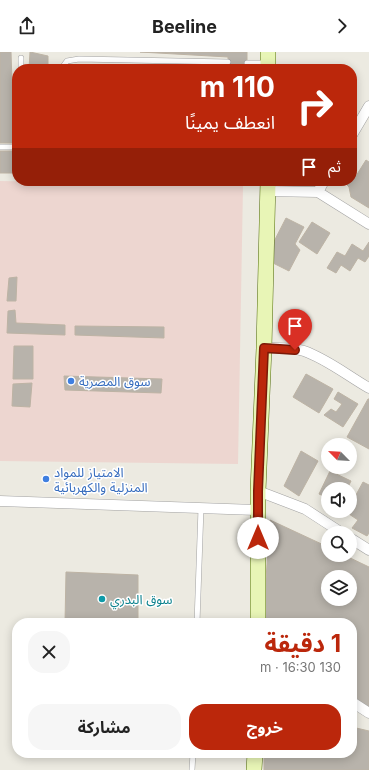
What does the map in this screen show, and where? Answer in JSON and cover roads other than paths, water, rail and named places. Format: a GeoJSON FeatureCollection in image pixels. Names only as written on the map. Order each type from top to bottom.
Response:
{"type":"FeatureCollection","features":[{"type":"Feature","properties":{"kind":"main road"},"geometry":{"type":"LineString","coordinates":[[258,618],[258,491],[264,348],[268,186]]}},
{"type":"Feature","properties":{"kind":"main road"},"geometry":{"type":"LineString","coordinates":[[254,770],[255,758]]}},
{"type":"Feature","properties":{"kind":"street"},"geometry":{"type":"LineString","coordinates":[[357,126],[369,106]]}},
{"type":"Feature","properties":{"kind":"street"},"geometry":{"type":"LineString","coordinates":[[268,186],[318,192],[369,224]]}},
{"type":"Feature","properties":{"kind":"street"},"geometry":{"type":"LineString","coordinates":[[318,192],[321,186]]}},
{"type":"Feature","properties":{"kind":"street"},"geometry":{"type":"LineString","coordinates":[[264,348],[287,348],[304,351],[320,358],[369,388]]}},
{"type":"Feature","properties":{"kind":"street"},"geometry":{"type":"LineString","coordinates":[[258,491],[305,510],[331,526]]}},
{"type":"Feature","properties":{"kind":"street"},"geometry":{"type":"LineString","coordinates":[[0,501],[258,510]]}},
{"type":"Feature","properties":{"kind":"street"},"geometry":{"type":"LineString","coordinates":[[357,542],[369,550]]}},
{"type":"Feature","properties":{"kind":"street"},"geometry":{"type":"LineString","coordinates":[[357,705],[369,713]]}},
{"type":"Feature","properties":{"kind":"lane"},"geometry":{"type":"LineString","coordinates":[[21,58],[21,64]]}},
{"type":"Feature","properties":{"kind":"lane"},"geometry":{"type":"LineString","coordinates":[[65,64],[67,61],[79,59],[228,62]]}},
{"type":"Feature","properties":{"kind":"lane"},"geometry":{"type":"LineString","coordinates":[[247,63],[268,61]]}},
{"type":"Feature","properties":{"kind":"lane"},"geometry":{"type":"LineString","coordinates":[[0,147],[12,147]]}},
{"type":"Feature","properties":{"kind":"lane"},"geometry":{"type":"LineString","coordinates":[[197,618],[201,508]]}},
{"type":"Feature","properties":{"kind":"lane"},"geometry":{"type":"LineString","coordinates":[[192,770],[193,758]]}},
{"type":"Feature","properties":{"kind":"place","name":"سوق المصرية"},"geometry":{"type":"Point","coordinates":[71,381]}},
{"type":"Feature","properties":{"kind":"place","name":"الامتياز للمواد المنزلية والكهربائية"},"geometry":{"type":"Point","coordinates":[46,479]}},
{"type":"Feature","properties":{"kind":"place","name":"سوق البدري"},"geometry":{"type":"Point","coordinates":[102,599]}}]}
